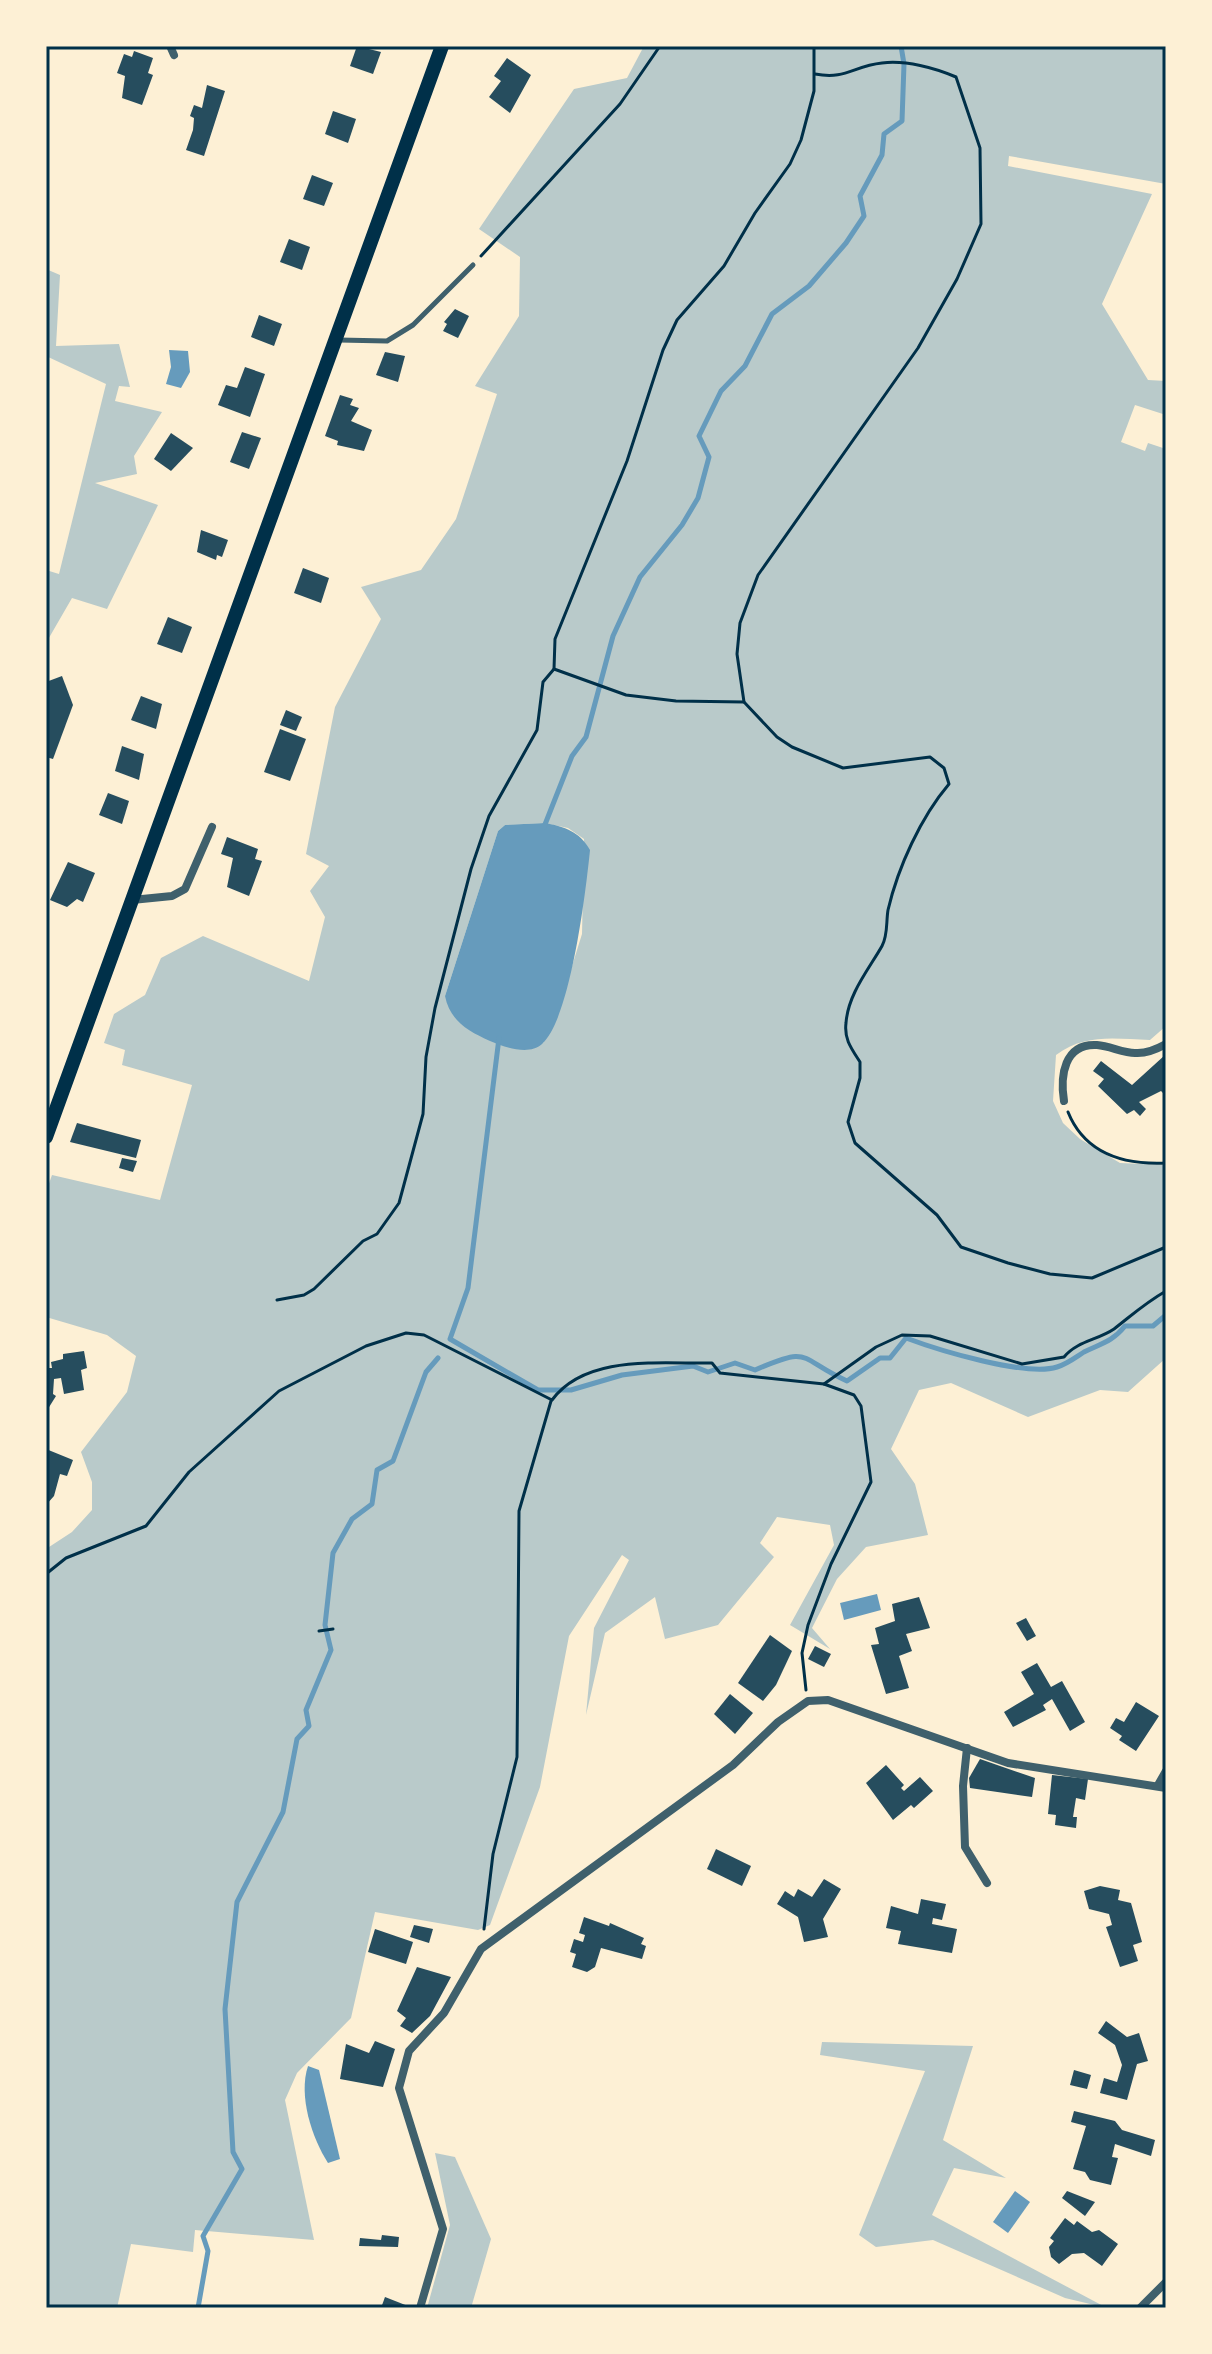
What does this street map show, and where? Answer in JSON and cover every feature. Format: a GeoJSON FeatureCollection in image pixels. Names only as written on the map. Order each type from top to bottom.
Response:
{"type":"FeatureCollection","features":[{"type":"Feature","properties":{"kind":"main road"},"geometry":{"type":"LineString","coordinates":[[46,1137],[442,46]]}},
{"type":"Feature","properties":{"kind":"street"},"geometry":{"type":"LineString","coordinates":[[132,900],[172,896],[185,889],[212,827]]}},
{"type":"Feature","properties":{"kind":"street"},"geometry":{"type":"LineString","coordinates":[[1064,1101],[1061,1079],[1066,1061],[1077,1050],[1095,1045],[1137,1054],[1166,1044]]}},
{"type":"Feature","properties":{"kind":"street"},"geometry":{"type":"LineString","coordinates":[[420,2308],[443,2229],[399,2088],[409,2051],[444,2013],[481,1949],[733,1765],[778,1722],[808,1701],[828,1700],[1008,1763],[1162,1786],[1166,1771]]}},
{"type":"Feature","properties":{"kind":"street"},"geometry":{"type":"LineString","coordinates":[[967,1748],[963,1786],[965,1847],[987,1883]]}},
{"type":"Feature","properties":{"kind":"street"},"geometry":{"type":"LineString","coordinates":[[1140,2308],[1166,2282]]}},
{"type":"Feature","properties":{"kind":"lane"},"geometry":{"type":"LineString","coordinates":[[336,341],[387,341],[413,325],[473,265]]}},
{"type":"Feature","properties":{"kind":"path"},"geometry":{"type":"LineString","coordinates":[[473,265],[620,104],[660,46]]}},
{"type":"Feature","properties":{"kind":"path"},"geometry":{"type":"LineString","coordinates":[[277,1300],[304,1295],[314,1289],[363,1241],[377,1234],[399,1203],[423,1114],[426,1057],[435,1008],[471,869],[489,816],[537,730],[543,682],[554,669],[555,639],[627,461],[663,350],[677,320],[724,266],[755,213],[790,164],[808,120],[815,74],[814,46]]}},
{"type":"Feature","properties":{"kind":"path"},"geometry":{"type":"LineString","coordinates":[[815,74],[840,77],[882,63],[936,68],[956,77],[980,148],[981,224],[957,279],[918,348],[758,575],[740,623],[737,654],[744,702],[777,737],[843,768],[930,757],[944,768],[949,784],[931,805],[889,909],[882,947],[868,963],[846,1019],[846,1039],[860,1062],[860,1078],[848,1122],[855,1143],[937,1215],[961,1247],[1050,1274],[1092,1278],[1166,1247]]}},
{"type":"Feature","properties":{"kind":"path"},"geometry":{"type":"LineString","coordinates":[[554,669],[626,695],[676,701],[744,702]]}},
{"type":"Feature","properties":{"kind":"path"},"geometry":{"type":"LineString","coordinates":[[1064,1101],[1075,1129],[1091,1147],[1113,1159],[1166,1163]]}},
{"type":"Feature","properties":{"kind":"path"},"geometry":{"type":"LineString","coordinates":[[824,1384],[902,1335],[930,1336],[1022,1364],[1064,1357],[1071,1348],[1113,1329],[1131,1312],[1166,1291]]}},
{"type":"Feature","properties":{"kind":"path"},"geometry":{"type":"LineString","coordinates":[[46,1574],[66,1558],[146,1526],[189,1472],[279,1391],[366,1346],[406,1333],[424,1335],[552,1400]]}},
{"type":"Feature","properties":{"kind":"path"},"geometry":{"type":"LineString","coordinates":[[481,1949],[493,1854],[517,1757],[519,1511],[552,1400],[565,1382],[622,1366],[712,1363],[720,1373],[824,1384],[854,1395],[861,1406],[871,1482],[831,1564],[808,1625],[802,1653],[808,1701]]}},
{"type":"Feature","properties":{"kind":"path"},"geometry":{"type":"LineString","coordinates":[[319,1631],[333,1629]]}},
{"type":"Feature","properties":{"kind":"shaded area"},"geometry":{"type":"Polygon","coordinates":[[[644,46],[1166,46],[1166,184],[1009,156],[1008,166],[1152,194],[1102,304],[1148,380],[1166,381],[1166,415],[1135,405],[1121,442],[1145,451],[1148,443],[1166,449],[1166,1026],[1150,1040],[1090,1040],[1056,1055],[1053,1101],[1063,1123],[1080,1139],[1120,1163],[1166,1165],[1166,1358],[1128,1392],[1100,1390],[1028,1417],[951,1383],[919,1390],[891,1449],[915,1484],[928,1535],[866,1547],[837,1579],[812,1628],[830,1649],[790,1625],[834,1545],[830,1525],[777,1517],[760,1543],[774,1557],[718,1625],[665,1639],[655,1597],[605,1633],[586,1715],[594,1628],[629,1560],[622,1555],[569,1636],[540,1787],[490,1925],[478,1930],[375,1912],[351,2018],[297,2073],[285,2100],[314,2240],[195,2230],[193,2252],[131,2244],[117,2308],[46,2308],[46,1549],[72,1532],[92,1510],[92,1482],[81,1452],[127,1392],[136,1356],[107,1335],[46,1317],[46,1192],[52,1175],[160,1200],[192,1085],[122,1065],[125,1050],[104,1043],[114,1014],[145,995],[161,958],[203,936],[309,981],[325,917],[310,891],[329,866],[306,854],[335,707],[381,619],[361,587],[421,570],[456,519],[497,394],[475,386],[519,316],[520,257],[479,229],[574,89],[627,78],[644,46]],[[544,823],[505,825],[498,831],[445,996],[543,1043],[553,1027],[582,934],[584,839],[568,828],[544,823]]]}},
{"type":"Feature","properties":{"kind":"shaded area"},"geometry":{"type":"Polygon","coordinates":[[[46,269],[60,275],[56,346],[119,344],[130,387],[119,386],[115,401],[162,412],[134,456],[137,474],[95,483],[158,505],[107,609],[72,598],[46,643],[46,570],[59,574],[106,384],[46,356],[46,269]]]}},
{"type":"Feature","properties":{"kind":"shaded area"},"geometry":{"type":"Polygon","coordinates":[[[822,2042],[973,2046],[943,2140],[1006,2178],[954,2168],[932,2215],[1107,2308],[1065,2298],[933,2240],[876,2247],[859,2235],[925,2071],[820,2055],[822,2042]]]}},
{"type":"Feature","properties":{"kind":"shaded area"},"geometry":{"type":"Polygon","coordinates":[[[435,2153],[455,2157],[491,2239],[471,2308],[427,2308],[450,2225],[435,2153]]]}},
{"type":"Feature","properties":{"kind":"water"},"geometry":{"type":"Polygon","coordinates":[[[169,350],[188,351],[190,372],[181,388],[166,384],[171,367],[169,350]]]}},
{"type":"Feature","properties":{"kind":"water"},"geometry":{"type":"Polygon","coordinates":[[[545,823],[571,831],[590,850],[585,894],[569,982],[552,1030],[537,1048],[516,1049],[502,1046],[467,1029],[451,1012],[445,996],[498,831],[505,825],[545,823]]]}},
{"type":"Feature","properties":{"kind":"water"},"geometry":{"type":"Polygon","coordinates":[[[877,1594],[881,1610],[844,1620],[840,1603],[877,1594]]]}},
{"type":"Feature","properties":{"kind":"water"},"geometry":{"type":"Polygon","coordinates":[[[308,2066],[319,2070],[340,2159],[328,2163],[308,2116],[305,2078],[308,2066]]]}},
{"type":"Feature","properties":{"kind":"water"},"geometry":{"type":"Polygon","coordinates":[[[1015,2191],[1030,2202],[1008,2233],[993,2222],[1015,2191]]]}},
{"type":"Feature","properties":{"kind":"building"},"geometry":{"type":"Polygon","coordinates":[[[357,46],[381,52],[373,74],[350,66],[357,46]]]}},
{"type":"Feature","properties":{"kind":"building"},"geometry":{"type":"Polygon","coordinates":[[[134,51],[153,58],[148,73],[153,75],[142,105],[122,98],[125,76],[117,73],[124,54],[132,57],[134,51]]]}},
{"type":"Feature","properties":{"kind":"building"},"geometry":{"type":"Polygon","coordinates":[[[507,58],[531,75],[510,113],[489,97],[501,81],[494,76],[507,58]]]}},
{"type":"Feature","properties":{"kind":"building"},"geometry":{"type":"Polygon","coordinates":[[[207,85],[225,91],[204,156],[186,150],[193,130],[194,118],[190,116],[194,105],[202,108],[207,85]]]}},
{"type":"Feature","properties":{"kind":"building"},"geometry":{"type":"Polygon","coordinates":[[[333,111],[356,119],[348,143],[325,134],[333,111]]]}},
{"type":"Feature","properties":{"kind":"building"},"geometry":{"type":"Polygon","coordinates":[[[312,175],[333,183],[324,206],[303,199],[312,175]]]}},
{"type":"Feature","properties":{"kind":"building"},"geometry":{"type":"Polygon","coordinates":[[[289,239],[310,247],[302,270],[280,262],[289,239]]]}},
{"type":"Feature","properties":{"kind":"building"},"geometry":{"type":"Polygon","coordinates":[[[455,309],[469,316],[458,338],[443,331],[447,324],[444,322],[455,309]]]}},
{"type":"Feature","properties":{"kind":"building"},"geometry":{"type":"Polygon","coordinates":[[[259,315],[282,324],[274,346],[251,337],[259,315]]]}},
{"type":"Feature","properties":{"kind":"building"},"geometry":{"type":"Polygon","coordinates":[[[385,352],[405,356],[398,382],[376,375],[385,352]]]}},
{"type":"Feature","properties":{"kind":"building"},"geometry":{"type":"Polygon","coordinates":[[[245,367],[265,374],[250,417],[218,405],[226,385],[237,388],[245,367]]]}},
{"type":"Feature","properties":{"kind":"building"},"geometry":{"type":"Polygon","coordinates":[[[340,395],[353,399],[350,405],[359,408],[351,421],[372,430],[364,451],[337,445],[338,441],[325,436],[340,395]]]}},
{"type":"Feature","properties":{"kind":"building"},"geometry":{"type":"Polygon","coordinates":[[[242,432],[261,438],[249,469],[230,462],[242,432]]]}},
{"type":"Feature","properties":{"kind":"building"},"geometry":{"type":"Polygon","coordinates":[[[171,433],[193,448],[171,471],[154,459],[171,433]]]}},
{"type":"Feature","properties":{"kind":"building"},"geometry":{"type":"Polygon","coordinates":[[[201,530],[228,540],[222,557],[217,555],[216,560],[197,552],[201,530]]]}},
{"type":"Feature","properties":{"kind":"building"},"geometry":{"type":"Polygon","coordinates":[[[303,568],[329,578],[321,603],[294,593],[303,568]]]}},
{"type":"Feature","properties":{"kind":"building"},"geometry":{"type":"Polygon","coordinates":[[[168,617],[192,627],[182,653],[157,644],[168,617]]]}},
{"type":"Feature","properties":{"kind":"building"},"geometry":{"type":"Polygon","coordinates":[[[62,676],[73,705],[53,759],[46,757],[46,682],[62,676]]]}},
{"type":"Feature","properties":{"kind":"building"},"geometry":{"type":"Polygon","coordinates":[[[141,696],[162,704],[156,729],[131,720],[141,696]]]}},
{"type":"Feature","properties":{"kind":"building"},"geometry":{"type":"Polygon","coordinates":[[[286,710],[302,717],[296,731],[280,725],[286,710]]]}},
{"type":"Feature","properties":{"kind":"building"},"geometry":{"type":"Polygon","coordinates":[[[280,729],[306,739],[290,781],[264,772],[280,729]]]}},
{"type":"Feature","properties":{"kind":"building"},"geometry":{"type":"Polygon","coordinates":[[[122,746],[144,754],[139,780],[115,771],[122,746]]]}},
{"type":"Feature","properties":{"kind":"building"},"geometry":{"type":"Polygon","coordinates":[[[108,793],[129,801],[122,824],[99,815],[108,793]]]}},
{"type":"Feature","properties":{"kind":"building"},"geometry":{"type":"Polygon","coordinates":[[[227,837],[258,849],[255,859],[262,861],[249,896],[227,887],[233,858],[221,854],[227,837]]]}},
{"type":"Feature","properties":{"kind":"building"},"geometry":{"type":"Polygon","coordinates":[[[68,862],[95,873],[83,902],[77,899],[67,907],[50,900],[68,862]]]}},
{"type":"Feature","properties":{"kind":"building"},"geometry":{"type":"Polygon","coordinates":[[[1165,1055],[1166,1096],[1161,1091],[1139,1102],[1146,1109],[1140,1116],[1134,1110],[1127,1114],[1098,1086],[1104,1079],[1093,1071],[1101,1061],[1132,1085],[1165,1055]]]}},
{"type":"Feature","properties":{"kind":"building"},"geometry":{"type":"Polygon","coordinates":[[[77,1123],[141,1140],[136,1158],[70,1142],[77,1123]]]}},
{"type":"Feature","properties":{"kind":"building"},"geometry":{"type":"Polygon","coordinates":[[[122,1158],[137,1161],[133,1172],[119,1168],[122,1158]]]}},
{"type":"Feature","properties":{"kind":"building"},"geometry":{"type":"Polygon","coordinates":[[[84,1351],[87,1368],[81,1370],[84,1390],[64,1394],[61,1378],[54,1379],[53,1394],[56,1396],[46,1412],[46,1368],[52,1368],[51,1362],[63,1359],[63,1354],[84,1351]]]}},
{"type":"Feature","properties":{"kind":"building"},"geometry":{"type":"Polygon","coordinates":[[[46,1449],[73,1460],[67,1476],[60,1474],[54,1496],[46,1505],[46,1449]]]}},
{"type":"Feature","properties":{"kind":"building"},"geometry":{"type":"Polygon","coordinates":[[[919,1597],[930,1628],[906,1634],[912,1651],[899,1656],[909,1688],[886,1694],[871,1645],[879,1644],[875,1628],[895,1621],[892,1604],[919,1597]]]}},
{"type":"Feature","properties":{"kind":"building"},"geometry":{"type":"Polygon","coordinates":[[[1026,1618],[1036,1636],[1027,1641],[1016,1623],[1026,1618]]]}},
{"type":"Feature","properties":{"kind":"building"},"geometry":{"type":"Polygon","coordinates":[[[770,1635],[792,1651],[776,1685],[763,1701],[738,1683],[770,1635]]]}},
{"type":"Feature","properties":{"kind":"building"},"geometry":{"type":"Polygon","coordinates":[[[815,1646],[831,1654],[824,1667],[808,1659],[815,1646]]]}},
{"type":"Feature","properties":{"kind":"building"},"geometry":{"type":"Polygon","coordinates":[[[1037,1663],[1051,1687],[1062,1681],[1085,1722],[1070,1731],[1052,1699],[1043,1705],[1046,1710],[1013,1727],[1004,1712],[1034,1694],[1021,1672],[1037,1663]]]}},
{"type":"Feature","properties":{"kind":"building"},"geometry":{"type":"Polygon","coordinates":[[[730,1694],[753,1713],[735,1734],[714,1714],[730,1694]]]}},
{"type":"Feature","properties":{"kind":"building"},"geometry":{"type":"Polygon","coordinates":[[[1136,1702],[1159,1716],[1136,1751],[1119,1740],[1122,1736],[1110,1728],[1116,1718],[1124,1722],[1136,1702]]]}},
{"type":"Feature","properties":{"kind":"building"},"geometry":{"type":"Polygon","coordinates":[[[980,1759],[1035,1778],[1032,1797],[970,1788],[969,1778],[980,1759]]]}},
{"type":"Feature","properties":{"kind":"building"},"geometry":{"type":"Polygon","coordinates":[[[886,1765],[904,1785],[901,1788],[904,1791],[920,1777],[933,1791],[914,1808],[911,1805],[893,1820],[866,1783],[886,1765]]]}},
{"type":"Feature","properties":{"kind":"building"},"geometry":{"type":"Polygon","coordinates":[[[1052,1775],[1088,1779],[1085,1800],[1076,1798],[1073,1817],[1077,1817],[1076,1828],[1055,1825],[1056,1815],[1048,1814],[1052,1775]]]}},
{"type":"Feature","properties":{"kind":"building"},"geometry":{"type":"Polygon","coordinates":[[[716,1849],[751,1866],[742,1886],[707,1869],[716,1849]]]}},
{"type":"Feature","properties":{"kind":"building"},"geometry":{"type":"Polygon","coordinates":[[[824,1879],[841,1889],[823,1919],[828,1937],[804,1942],[798,1917],[777,1904],[785,1891],[794,1897],[798,1889],[812,1897],[824,1879]]]}},
{"type":"Feature","properties":{"kind":"building"},"geometry":{"type":"Polygon","coordinates":[[[1100,1886],[1120,1890],[1118,1900],[1131,1903],[1142,1942],[1133,1945],[1138,1961],[1120,1967],[1106,1927],[1112,1925],[1109,1914],[1089,1909],[1084,1891],[1100,1886]]]}},
{"type":"Feature","properties":{"kind":"building"},"geometry":{"type":"Polygon","coordinates":[[[921,1899],[946,1904],[942,1920],[933,1918],[932,1924],[957,1929],[952,1953],[898,1944],[901,1931],[886,1928],[891,1906],[918,1914],[921,1899]]]}},
{"type":"Feature","properties":{"kind":"building"},"geometry":{"type":"Polygon","coordinates":[[[584,1917],[609,1926],[610,1923],[644,1938],[641,1944],[646,1946],[642,1959],[601,1948],[595,1967],[587,1972],[572,1967],[576,1954],[570,1952],[574,1939],[583,1942],[585,1935],[579,1933],[584,1917]]]}},
{"type":"Feature","properties":{"kind":"building"},"geometry":{"type":"Polygon","coordinates":[[[414,1925],[433,1929],[429,1943],[410,1937],[414,1925]]]}},
{"type":"Feature","properties":{"kind":"building"},"geometry":{"type":"Polygon","coordinates":[[[375,1929],[413,1942],[406,1964],[368,1952],[375,1929]]]}},
{"type":"Feature","properties":{"kind":"building"},"geometry":{"type":"Polygon","coordinates":[[[417,1967],[451,1977],[430,2016],[412,2033],[400,2026],[406,2018],[397,2011],[417,1967]]]}},
{"type":"Feature","properties":{"kind":"building"},"geometry":{"type":"Polygon","coordinates":[[[1106,2021],[1127,2037],[1139,2033],[1148,2061],[1137,2064],[1127,2100],[1100,2093],[1104,2078],[1117,2082],[1122,2065],[1115,2045],[1098,2033],[1106,2021]]]}},
{"type":"Feature","properties":{"kind":"building"},"geometry":{"type":"Polygon","coordinates":[[[375,2041],[395,2049],[383,2087],[340,2079],[346,2044],[369,2053],[375,2041]]]}},
{"type":"Feature","properties":{"kind":"building"},"geometry":{"type":"Polygon","coordinates":[[[1074,2070],[1091,2075],[1087,2089],[1070,2085],[1074,2070]]]}},
{"type":"Feature","properties":{"kind":"building"},"geometry":{"type":"Polygon","coordinates":[[[1074,2111],[1115,2121],[1122,2130],[1155,2140],[1151,2156],[1115,2144],[1112,2157],[1118,2158],[1111,2185],[1090,2180],[1085,2172],[1073,2169],[1086,2126],[1071,2122],[1074,2111]]]}},
{"type":"Feature","properties":{"kind":"building"},"geometry":{"type":"Polygon","coordinates":[[[1067,2191],[1095,2202],[1085,2216],[1062,2198],[1067,2191]]]}},
{"type":"Feature","properties":{"kind":"building"},"geometry":{"type":"Polygon","coordinates":[[[1065,2218],[1074,2225],[1077,2221],[1092,2232],[1099,2230],[1118,2244],[1102,2266],[1084,2253],[1072,2254],[1059,2264],[1051,2257],[1049,2247],[1054,2241],[1050,2238],[1065,2218]]]}},
{"type":"Feature","properties":{"kind":"building"},"geometry":{"type":"Polygon","coordinates":[[[382,2235],[399,2237],[398,2247],[359,2246],[360,2238],[381,2240],[382,2235]]]}},
{"type":"Feature","properties":{"kind":"building"},"geometry":{"type":"Polygon","coordinates":[[[385,2297],[413,2308],[381,2308],[385,2297]]]}},
{"type":"Feature","properties":{"kind":"waterway"},"geometry":{"type":"LineString","coordinates":[[544,827],[572,756],[586,737],[613,636],[640,577],[682,525],[698,498],[709,457],[699,436],[721,391],[745,366],[772,314],[809,286],[846,243],[864,216],[860,196],[882,155],[884,134],[902,121],[904,64],[901,46]]}},
{"type":"Feature","properties":{"kind":"waterway"},"geometry":{"type":"LineString","coordinates":[[499,1038],[468,1288],[450,1339],[538,1390],[571,1390],[622,1375],[693,1366],[708,1372],[735,1363],[755,1370],[796,1356],[847,1381],[880,1358],[890,1358],[906,1338],[982,1361],[1043,1369],[1068,1362],[1111,1339],[1125,1326],[1153,1326],[1166,1315]]}},
{"type":"Feature","properties":{"kind":"waterway"},"geometry":{"type":"LineString","coordinates":[[198,2308],[208,2251],[203,2236],[242,2169],[233,2152],[225,2009],[237,1902],[283,1812],[297,1739],[309,1726],[306,1710],[331,1650],[325,1625],[333,1553],[352,1519],[372,1504],[377,1470],[393,1461],[426,1372],[438,1358]]}}]}
